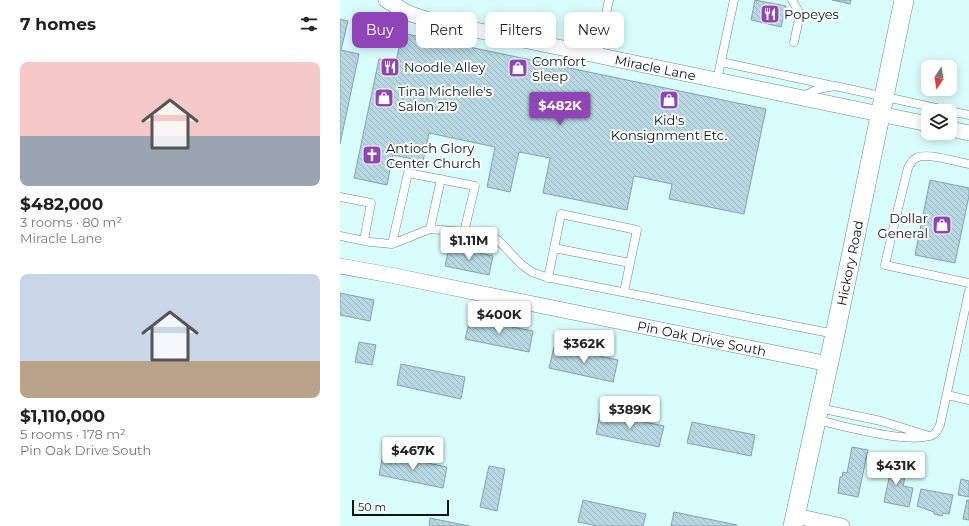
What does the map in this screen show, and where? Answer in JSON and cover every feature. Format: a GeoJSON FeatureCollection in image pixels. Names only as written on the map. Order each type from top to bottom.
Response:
{"type":"FeatureCollection","features":[{"type":"Feature","properties":{"kind":"street","name":"Miracle Lane"},"geometry":{"type":"LineString","coordinates":[[386,0],[408,13],[432,21],[795,97],[883,106],[921,121]]}},
{"type":"Feature","properties":{"kind":"street","name":"Hickory Road"},"geometry":{"type":"LineString","coordinates":[[795,521],[904,0]]}},
{"type":"Feature","properties":{"kind":"street"},"geometry":{"type":"LineString","coordinates":[[957,130],[969,132]]}},
{"type":"Feature","properties":{"kind":"street","name":"Pin Oak Drive South"},"geometry":{"type":"LineString","coordinates":[[340,266],[829,364]]}},
{"type":"Feature","properties":{"kind":"street"},"geometry":{"type":"LineString","coordinates":[[795,521],[842,526]]}},
{"type":"Feature","properties":{"kind":"lane"},"geometry":{"type":"LineString","coordinates":[[598,56],[609,0]]}},
{"type":"Feature","properties":{"kind":"lane"},"geometry":{"type":"LineString","coordinates":[[717,80],[734,0]]}},
{"type":"Feature","properties":{"kind":"lane"},"geometry":{"type":"LineString","coordinates":[[792,0],[800,14],[794,42]]}},
{"type":"Feature","properties":{"kind":"lane"},"geometry":{"type":"LineString","coordinates":[[721,62],[835,86],[883,106],[969,114]]}},
{"type":"Feature","properties":{"kind":"lane"},"geometry":{"type":"LineString","coordinates":[[795,97],[807,95],[825,87],[835,86]]}},
{"type":"Feature","properties":{"kind":"lane"},"geometry":{"type":"LineString","coordinates":[[969,164],[929,156],[922,156],[913,160],[908,168],[885,265],[969,283]]}},
{"type":"Feature","properties":{"kind":"lane"},"geometry":{"type":"LineString","coordinates":[[392,244],[408,173],[475,186],[464,232]]}},
{"type":"Feature","properties":{"kind":"lane"},"geometry":{"type":"LineString","coordinates":[[430,229],[440,179]]}},
{"type":"Feature","properties":{"kind":"lane"},"geometry":{"type":"LineString","coordinates":[[340,197],[371,203],[364,240]]}},
{"type":"Feature","properties":{"kind":"lane"},"geometry":{"type":"LineString","coordinates":[[548,278],[561,214],[637,230],[624,292]]}},
{"type":"Feature","properties":{"kind":"lane"},"geometry":{"type":"LineString","coordinates":[[340,236],[392,244],[430,229],[464,232],[498,240],[522,265],[532,272],[548,278],[835,334]]}},
{"type":"Feature","properties":{"kind":"lane"},"geometry":{"type":"LineString","coordinates":[[554,248],[630,263]]}},
{"type":"Feature","properties":{"kind":"lane"},"geometry":{"type":"LineString","coordinates":[[818,414],[898,437],[916,438],[930,436],[937,431],[940,426],[969,291]]}},
{"type":"Feature","properties":{"kind":"lane"},"geometry":{"type":"LineString","coordinates":[[947,395],[969,400]]}},
{"type":"Feature","properties":{"kind":"lane"},"geometry":{"type":"LineString","coordinates":[[818,414],[881,421],[930,436]]}},
{"type":"Feature","properties":{"kind":"building"},"geometry":{"type":"Polygon","coordinates":[[[755,0],[786,6],[781,27],[751,20],[755,0]]]}},
{"type":"Feature","properties":{"kind":"building"},"geometry":{"type":"Polygon","coordinates":[[[832,0],[851,0],[850,4],[832,0]]]}},
{"type":"Feature","properties":{"kind":"building"},"geometry":{"type":"Polygon","coordinates":[[[340,19],[348,21],[341,50],[359,54],[340,144],[340,19]]]}},
{"type":"Feature","properties":{"kind":"building"},"geometry":{"type":"Polygon","coordinates":[[[408,34],[416,36],[416,48],[474,48],[766,109],[744,214],[669,199],[672,184],[634,176],[627,210],[543,193],[550,158],[519,152],[510,192],[487,187],[495,147],[429,133],[423,161],[393,155],[387,185],[354,178],[379,59],[396,62],[399,48],[408,48],[408,34]]]}},
{"type":"Feature","properties":{"kind":"building","name":"Dollar General"},"geometry":{"type":"Polygon","coordinates":[[[930,180],[969,188],[969,196],[955,263],[915,255],[930,180]]]}},
{"type":"Feature","properties":{"kind":"building"},"geometry":{"type":"Polygon","coordinates":[[[449,247],[493,256],[489,275],[445,266],[449,247]]]}},
{"type":"Feature","properties":{"kind":"building"},"geometry":{"type":"Polygon","coordinates":[[[340,293],[374,300],[370,321],[340,315],[340,293]]]}},
{"type":"Feature","properties":{"kind":"building"},"geometry":{"type":"Polygon","coordinates":[[[470,319],[533,331],[529,352],[465,339],[470,319]]]}},
{"type":"Feature","properties":{"kind":"building"},"geometry":{"type":"Polygon","coordinates":[[[359,342],[376,345],[372,365],[355,362],[359,342]]]}},
{"type":"Feature","properties":{"kind":"building"},"geometry":{"type":"Polygon","coordinates":[[[554,347],[618,360],[613,382],[549,368],[554,347]]]}},
{"type":"Feature","properties":{"kind":"building"},"geometry":{"type":"Polygon","coordinates":[[[401,364],[465,377],[461,399],[397,385],[401,364]]]}},
{"type":"Feature","properties":{"kind":"building"},"geometry":{"type":"Polygon","coordinates":[[[600,413],[664,426],[659,447],[596,434],[600,413]]]}},
{"type":"Feature","properties":{"kind":"building"},"geometry":{"type":"Polygon","coordinates":[[[692,422],[755,435],[751,456],[687,443],[692,422]]]}},
{"type":"Feature","properties":{"kind":"building"},"geometry":{"type":"Polygon","coordinates":[[[852,447],[868,450],[858,497],[838,493],[840,477],[842,477],[843,472],[847,473],[852,447]]]}},
{"type":"Feature","properties":{"kind":"building"},"geometry":{"type":"Polygon","coordinates":[[[383,454],[447,467],[443,488],[379,475],[383,454]]]}},
{"type":"Feature","properties":{"kind":"building"},"geometry":{"type":"Polygon","coordinates":[[[884,461],[899,464],[898,471],[906,473],[903,486],[913,488],[909,507],[884,502],[889,478],[881,476],[884,461]]]}},
{"type":"Feature","properties":{"kind":"building"},"geometry":{"type":"Polygon","coordinates":[[[489,466],[505,469],[497,511],[480,507],[489,466]]]}},
{"type":"Feature","properties":{"kind":"building"},"geometry":{"type":"Polygon","coordinates":[[[961,479],[969,481],[969,497],[958,495],[961,479]]]}},
{"type":"Feature","properties":{"kind":"building"},"geometry":{"type":"Polygon","coordinates":[[[921,489],[953,495],[949,514],[943,513],[942,516],[934,514],[934,512],[917,506],[921,489]]]}},
{"type":"Feature","properties":{"kind":"building"},"geometry":{"type":"Polygon","coordinates":[[[583,500],[646,514],[643,526],[598,526],[578,522],[583,500]]]}},
{"type":"Feature","properties":{"kind":"building"},"geometry":{"type":"Polygon","coordinates":[[[967,500],[969,500],[969,520],[963,519],[967,500]]]}},
{"type":"Feature","properties":{"kind":"building"},"geometry":{"type":"Polygon","coordinates":[[[674,512],[737,525],[737,526],[671,526],[674,512]]]}},
{"type":"Feature","properties":{"kind":"building"},"geometry":{"type":"Polygon","coordinates":[[[430,518],[469,526],[429,526],[430,518]]]}},
{"type":"Feature","properties":{"kind":"place","name":"Popeyes"},"geometry":{"type":"Point","coordinates":[770,14]}},
{"type":"Feature","properties":{"kind":"place","name":"Noodle Alley"},"geometry":{"type":"Point","coordinates":[390,67]}},
{"type":"Feature","properties":{"kind":"place","name":"Comfort Sleep"},"geometry":{"type":"Point","coordinates":[518,68]}},
{"type":"Feature","properties":{"kind":"place","name":"Tina Michelle's Salon 219"},"geometry":{"type":"Point","coordinates":[384,98]}},
{"type":"Feature","properties":{"kind":"place","name":"Kid's Konsignment Etc."},"geometry":{"type":"Point","coordinates":[669,100]}},
{"type":"Feature","properties":{"kind":"place","name":"Antioch Glory Center Church"},"geometry":{"type":"Point","coordinates":[372,155]}},
{"type":"Feature","properties":{"kind":"place","name":"Dollar General"},"geometry":{"type":"Point","coordinates":[942,225]}}]}
